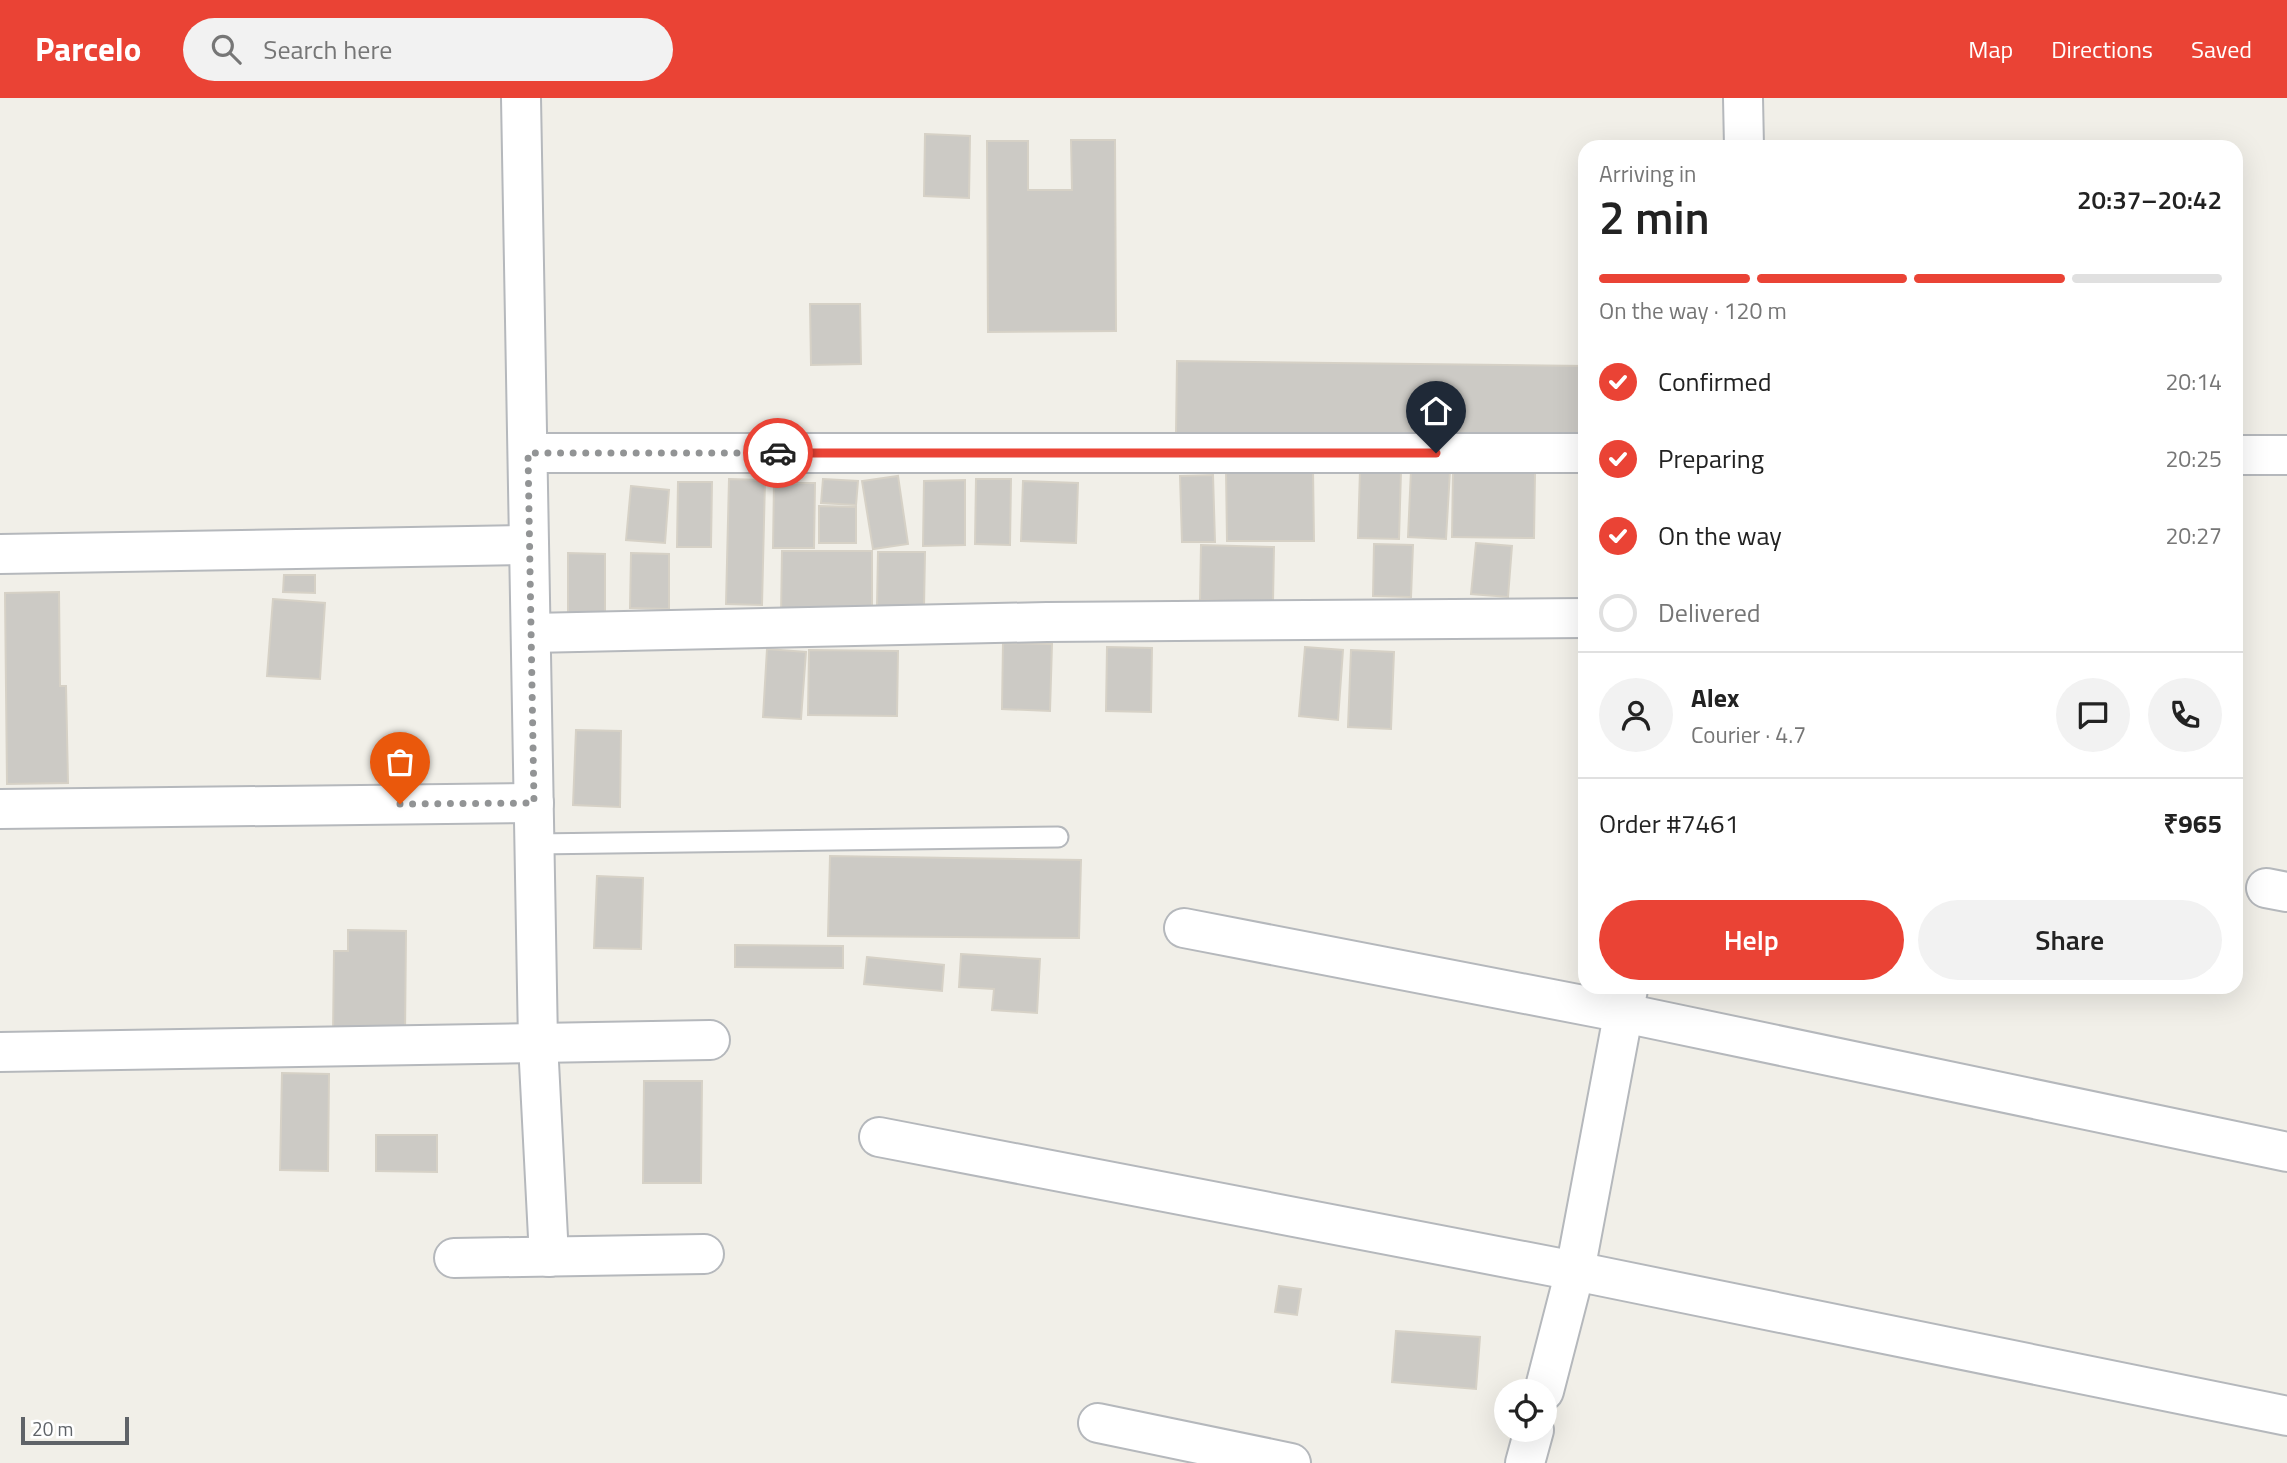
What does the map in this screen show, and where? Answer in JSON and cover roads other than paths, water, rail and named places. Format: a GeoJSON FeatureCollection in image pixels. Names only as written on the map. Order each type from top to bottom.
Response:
{"type":"FeatureCollection","features":[{"type":"Feature","properties":{"kind":"street"},"geometry":{"type":"LineString","coordinates":[[521,98],[538,1043],[549,1257]]}},
{"type":"Feature","properties":{"kind":"street"},"geometry":{"type":"LineString","coordinates":[[1742,98],[1744,140]]}},
{"type":"Feature","properties":{"kind":"street"},"geometry":{"type":"LineString","coordinates":[[528,453],[1578,453]]}},
{"type":"Feature","properties":{"kind":"street"},"geometry":{"type":"LineString","coordinates":[[2243,455],[2287,455]]}},
{"type":"Feature","properties":{"kind":"street"},"geometry":{"type":"LineString","coordinates":[[0,554],[529,545]]}},
{"type":"Feature","properties":{"kind":"street"},"geometry":{"type":"LineString","coordinates":[[531,633],[1047,622],[1578,618]]}},
{"type":"Feature","properties":{"kind":"street"},"geometry":{"type":"LineString","coordinates":[[0,809],[534,803]]}},
{"type":"Feature","properties":{"kind":"street"},"geometry":{"type":"LineString","coordinates":[[1184,928],[1578,992]]}},
{"type":"Feature","properties":{"kind":"street"},"geometry":{"type":"LineString","coordinates":[[1589,994],[1626,1000],[2287,1152]]}},
{"type":"Feature","properties":{"kind":"street"},"geometry":{"type":"LineString","coordinates":[[1547,1379],[1575,1271],[1626,1000]]}},
{"type":"Feature","properties":{"kind":"street"},"geometry":{"type":"LineString","coordinates":[[0,1052],[710,1040]]}},
{"type":"Feature","properties":{"kind":"street"},"geometry":{"type":"LineString","coordinates":[[879,1138],[1575,1271],[2287,1416]]}},
{"type":"Feature","properties":{"kind":"street"},"geometry":{"type":"LineString","coordinates":[[454,1258],[704,1254]]}},
{"type":"Feature","properties":{"kind":"street"},"geometry":{"type":"LineString","coordinates":[[1098,1423],[1291,1463]]}},
{"type":"Feature","properties":{"kind":"street"},"geometry":{"type":"LineString","coordinates":[[1525,1463],[1531,1442]]}},
{"type":"Feature","properties":{"kind":"lane"},"geometry":{"type":"LineString","coordinates":[[534,844],[1058,837]]}}]}
